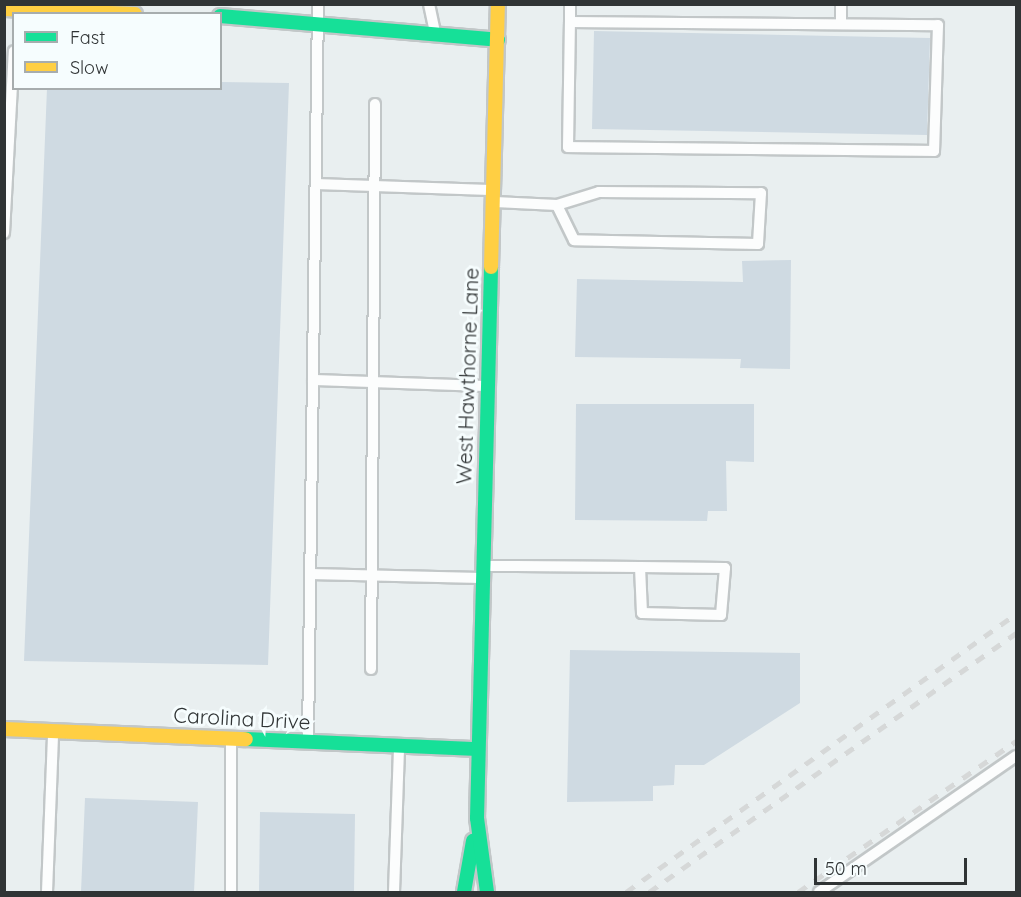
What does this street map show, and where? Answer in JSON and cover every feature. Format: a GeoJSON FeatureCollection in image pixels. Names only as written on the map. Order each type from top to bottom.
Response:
{"type":"FeatureCollection","features":[{"type":"Feature","properties":{"kind":"street","name":"West Hawthorne Lane"},"geometry":{"type":"LineString","coordinates":[[477,818],[498,4]]}},
{"type":"Feature","properties":{"kind":"street"},"geometry":{"type":"LineString","coordinates":[[14,9],[87,12]]}},
{"type":"Feature","properties":{"kind":"street"},"geometry":{"type":"LineString","coordinates":[[222,16],[266,11],[318,21],[498,40]]}},
{"type":"Feature","properties":{"kind":"street","name":"Carolina Drive"},"geometry":{"type":"LineString","coordinates":[[4,729],[478,749]]}},
{"type":"Feature","properties":{"kind":"street"},"geometry":{"type":"LineString","coordinates":[[464,892],[477,818]]}},
{"type":"Feature","properties":{"kind":"street"},"geometry":{"type":"LineString","coordinates":[[477,818],[487,892]]}},
{"type":"Feature","properties":{"kind":"lane"},"geometry":{"type":"LineString","coordinates":[[308,742],[318,4]]}},
{"type":"Feature","properties":{"kind":"lane"},"geometry":{"type":"LineString","coordinates":[[429,4],[435,33]]}},
{"type":"Feature","properties":{"kind":"lane"},"geometry":{"type":"LineString","coordinates":[[570,4],[568,147],[934,152],[938,25],[841,22],[570,22]]}},
{"type":"Feature","properties":{"kind":"lane"},"geometry":{"type":"LineString","coordinates":[[841,4],[841,22]]}},
{"type":"Feature","properties":{"kind":"lane"},"geometry":{"type":"LineString","coordinates":[[4,233],[12,87]]}},
{"type":"Feature","properties":{"kind":"lane"},"geometry":{"type":"LineString","coordinates":[[371,669],[375,104]]}},
{"type":"Feature","properties":{"kind":"lane"},"geometry":{"type":"LineString","coordinates":[[316,184],[374,186],[493,196],[557,205],[599,192],[760,193],[758,244],[574,240],[557,205]]}},
{"type":"Feature","properties":{"kind":"lane"},"geometry":{"type":"LineString","coordinates":[[313,380],[488,386]]}},
{"type":"Feature","properties":{"kind":"lane"},"geometry":{"type":"LineString","coordinates":[[310,574],[371,575],[640,567],[725,568],[721,615],[642,613],[640,567]]}},
{"type":"Feature","properties":{"kind":"lane"},"geometry":{"type":"LineString","coordinates":[[46,892],[54,730]]}},
{"type":"Feature","properties":{"kind":"lane"},"geometry":{"type":"LineString","coordinates":[[231,738],[231,892]]}},
{"type":"Feature","properties":{"kind":"lane"},"geometry":{"type":"LineString","coordinates":[[394,892],[399,746]]}},
{"type":"Feature","properties":{"kind":"lane"},"geometry":{"type":"LineString","coordinates":[[819,892],[1017,756]]}},
{"type":"Feature","properties":{"kind":"building"},"geometry":{"type":"Polygon","coordinates":[[[594,31],[930,38],[927,135],[592,129],[594,31]]]}},
{"type":"Feature","properties":{"kind":"building"},"geometry":{"type":"Polygon","coordinates":[[[222,82],[289,83],[268,665],[24,661],[47,90],[222,90],[222,82]]]}},
{"type":"Feature","properties":{"kind":"building"},"geometry":{"type":"Polygon","coordinates":[[[791,260],[790,369],[740,368],[741,359],[575,357],[577,279],[743,282],[742,261],[791,260]]]}},
{"type":"Feature","properties":{"kind":"building"},"geometry":{"type":"Polygon","coordinates":[[[576,404],[754,404],[754,462],[726,461],[727,511],[708,511],[707,521],[575,520],[576,404]]]}},
{"type":"Feature","properties":{"kind":"building"},"geometry":{"type":"Polygon","coordinates":[[[570,650],[800,653],[800,703],[704,765],[675,765],[674,785],[653,786],[653,801],[567,802],[570,650]]]}},
{"type":"Feature","properties":{"kind":"building"},"geometry":{"type":"Polygon","coordinates":[[[85,798],[198,802],[194,892],[81,892],[85,798]]]}},
{"type":"Feature","properties":{"kind":"building"},"geometry":{"type":"Polygon","coordinates":[[[260,812],[355,814],[354,892],[259,892],[260,812]]]}},
{"type":"Feature","properties":{"kind":"railway"},"geometry":{"type":"LineString","coordinates":[[626,892],[1016,614]]}},
{"type":"Feature","properties":{"kind":"railway"},"geometry":{"type":"LineString","coordinates":[[649,892],[1016,633]]}},
{"type":"Feature","properties":{"kind":"railway"},"geometry":{"type":"LineString","coordinates":[[798,892],[1016,741]]}},
{"type":"Feature","properties":{"kind":"traffic: fast"},"geometry":{"type":"LineString","coordinates":[[222,16],[498,40]]}},
{"type":"Feature","properties":{"kind":"traffic: fast"},"geometry":{"type":"LineString","coordinates":[[487,892],[477,818],[491,267]]}},
{"type":"Feature","properties":{"kind":"traffic: fast"},"geometry":{"type":"LineString","coordinates":[[246,739],[478,749]]}},
{"type":"Feature","properties":{"kind":"traffic: fast"},"geometry":{"type":"LineString","coordinates":[[464,892],[473,841]]}},
{"type":"Feature","properties":{"kind":"traffic: slow"},"geometry":{"type":"LineString","coordinates":[[491,267],[498,4]]}},
{"type":"Feature","properties":{"kind":"traffic: slow"},"geometry":{"type":"LineString","coordinates":[[4,9],[83,12]]}},
{"type":"Feature","properties":{"kind":"traffic: slow"},"geometry":{"type":"LineString","coordinates":[[4,729],[246,739]]}}]}
